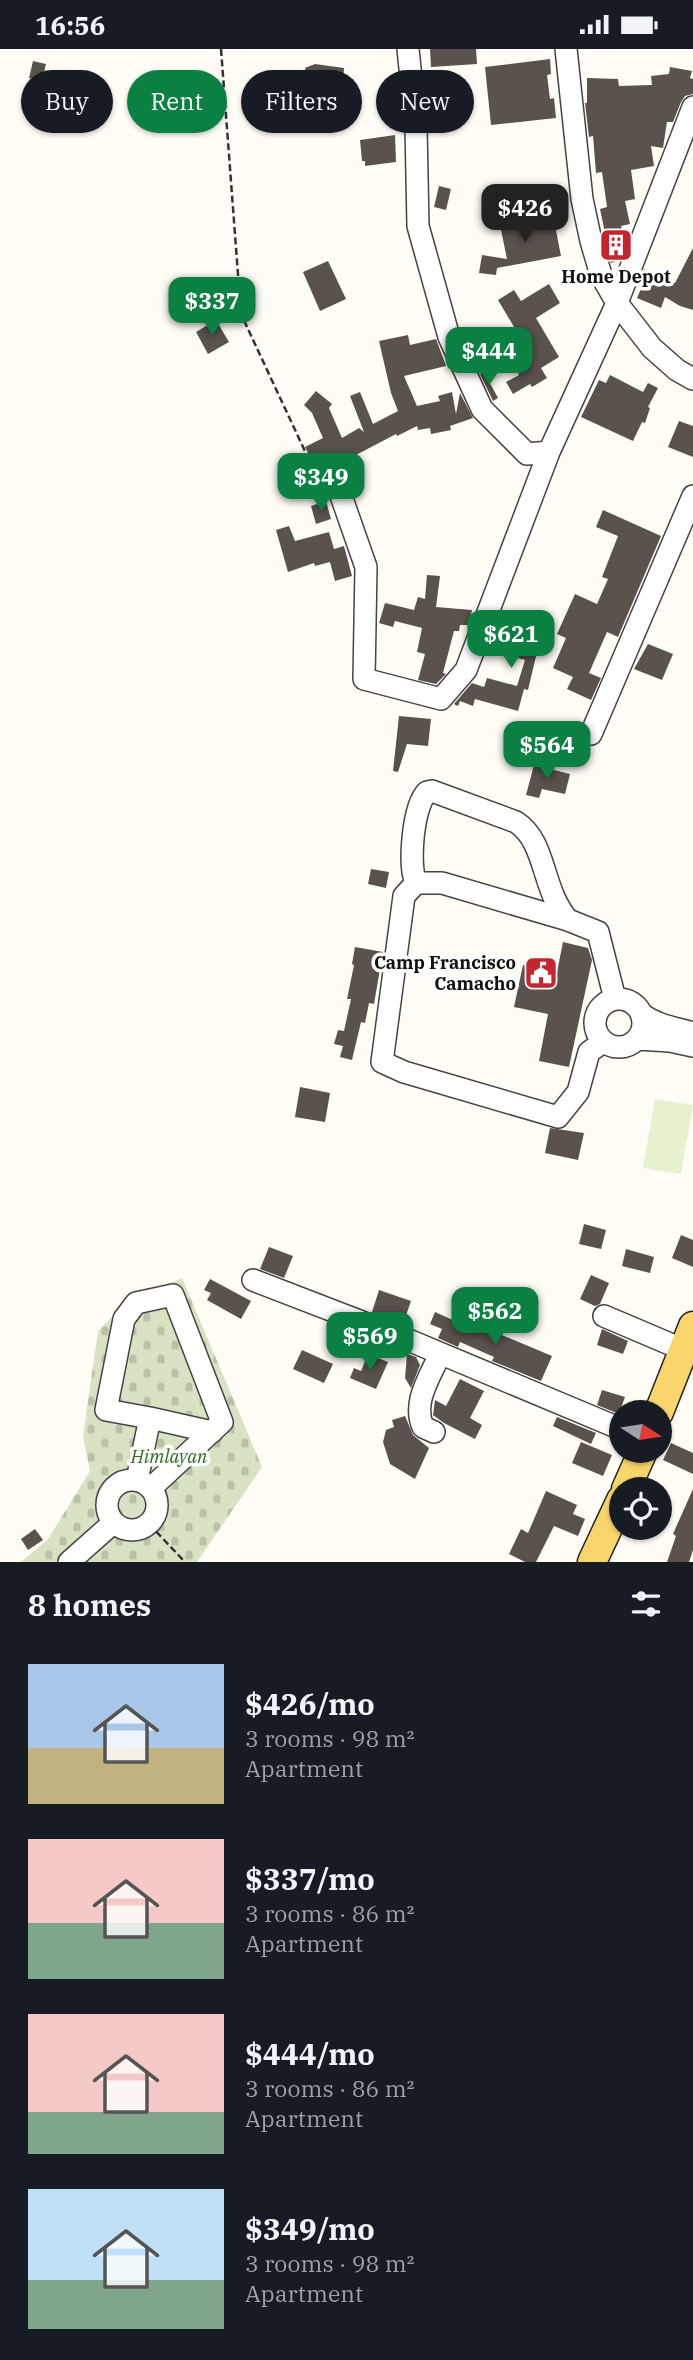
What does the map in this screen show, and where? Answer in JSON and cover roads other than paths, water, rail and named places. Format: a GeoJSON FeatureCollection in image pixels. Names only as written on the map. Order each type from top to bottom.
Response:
{"type":"FeatureCollection","features":[{"type":"Feature","properties":{"kind":"main road"},"geometry":{"type":"LineString","coordinates":[[664,1400],[688,1338]]}},
{"type":"Feature","properties":{"kind":"main road"},"geometry":{"type":"LineString","coordinates":[[592,1562],[609,1526]]}},
{"type":"Feature","properties":{"kind":"street"},"geometry":{"type":"LineString","coordinates":[[408,49],[416,127],[418,226],[449,337],[482,409],[527,454],[549,452]]}},
{"type":"Feature","properties":{"kind":"street"},"geometry":{"type":"LineString","coordinates":[[566,49],[584,210],[601,275],[617,303],[652,348],[677,370],[693,379]]}},
{"type":"Feature","properties":{"kind":"street"},"geometry":{"type":"LineString","coordinates":[[328,477],[339,490],[366,567],[364,678],[441,699],[466,670],[549,452],[617,303],[693,107]]}},
{"type":"Feature","properties":{"kind":"street"},"geometry":{"type":"LineString","coordinates":[[592,734],[693,496]]}},
{"type":"Feature","properties":{"kind":"street"},"geometry":{"type":"LineString","coordinates":[[416,883],[412,871],[413,839],[422,799],[427,792],[432,791],[523,827],[534,841],[549,888],[558,908],[568,920]]}},
{"type":"Feature","properties":{"kind":"street"},"geometry":{"type":"LineString","coordinates":[[603,1042],[589,1052],[578,1092],[558,1118],[404,1072],[382,1062],[404,897],[416,883],[442,883],[568,920],[598,932],[615,999]]}},
{"type":"Feature","properties":{"kind":"street"},"geometry":{"type":"LineString","coordinates":[[642,1013],[641,1035],[634,1043],[613,1047],[603,1042],[597,1033],[595,1022],[598,1012],[605,1004],[615,999],[626,1000],[635,1005],[646,1017],[693,1033]]}},
{"type":"Feature","properties":{"kind":"street"},"geometry":{"type":"LineString","coordinates":[[637,1039],[670,1041],[693,1046]]}},
{"type":"Feature","properties":{"kind":"street"},"geometry":{"type":"LineString","coordinates":[[253,1280],[609,1424]]}},
{"type":"Feature","properties":{"kind":"street"},"geometry":{"type":"LineString","coordinates":[[144,1484],[212,1432],[222,1422],[173,1295],[136,1303],[124,1319],[106,1409],[212,1432]]}},
{"type":"Feature","properties":{"kind":"street"},"geometry":{"type":"LineString","coordinates":[[604,1316],[688,1338]]}},
{"type":"Feature","properties":{"kind":"street"},"geometry":{"type":"LineString","coordinates":[[434,1432],[423,1427],[419,1417],[419,1405],[440,1354]]}},
{"type":"Feature","properties":{"kind":"street"},"geometry":{"type":"LineString","coordinates":[[144,1484],[150,1418]]}},
{"type":"Feature","properties":{"kind":"street"},"geometry":{"type":"LineString","coordinates":[[121,1482],[144,1484],[156,1496],[156,1513],[149,1524],[138,1531],[129,1531],[113,1523],[106,1509],[110,1493],[121,1482]]}},
{"type":"Feature","properties":{"kind":"street"},"geometry":{"type":"LineString","coordinates":[[69,1562],[113,1523]]}},
{"type":"Feature","properties":{"kind":"place","name":"Home Depot"},"geometry":{"type":"Point","coordinates":[616,245]}},
{"type":"Feature","properties":{"kind":"place","name":"Camp Francisco Camacho"},"geometry":{"type":"Point","coordinates":[541,973]}},
{"type":"Feature","properties":{"kind":"park label","name":"Himlayan"},"geometry":{"type":"Point","coordinates":[169,1457]}}]}
